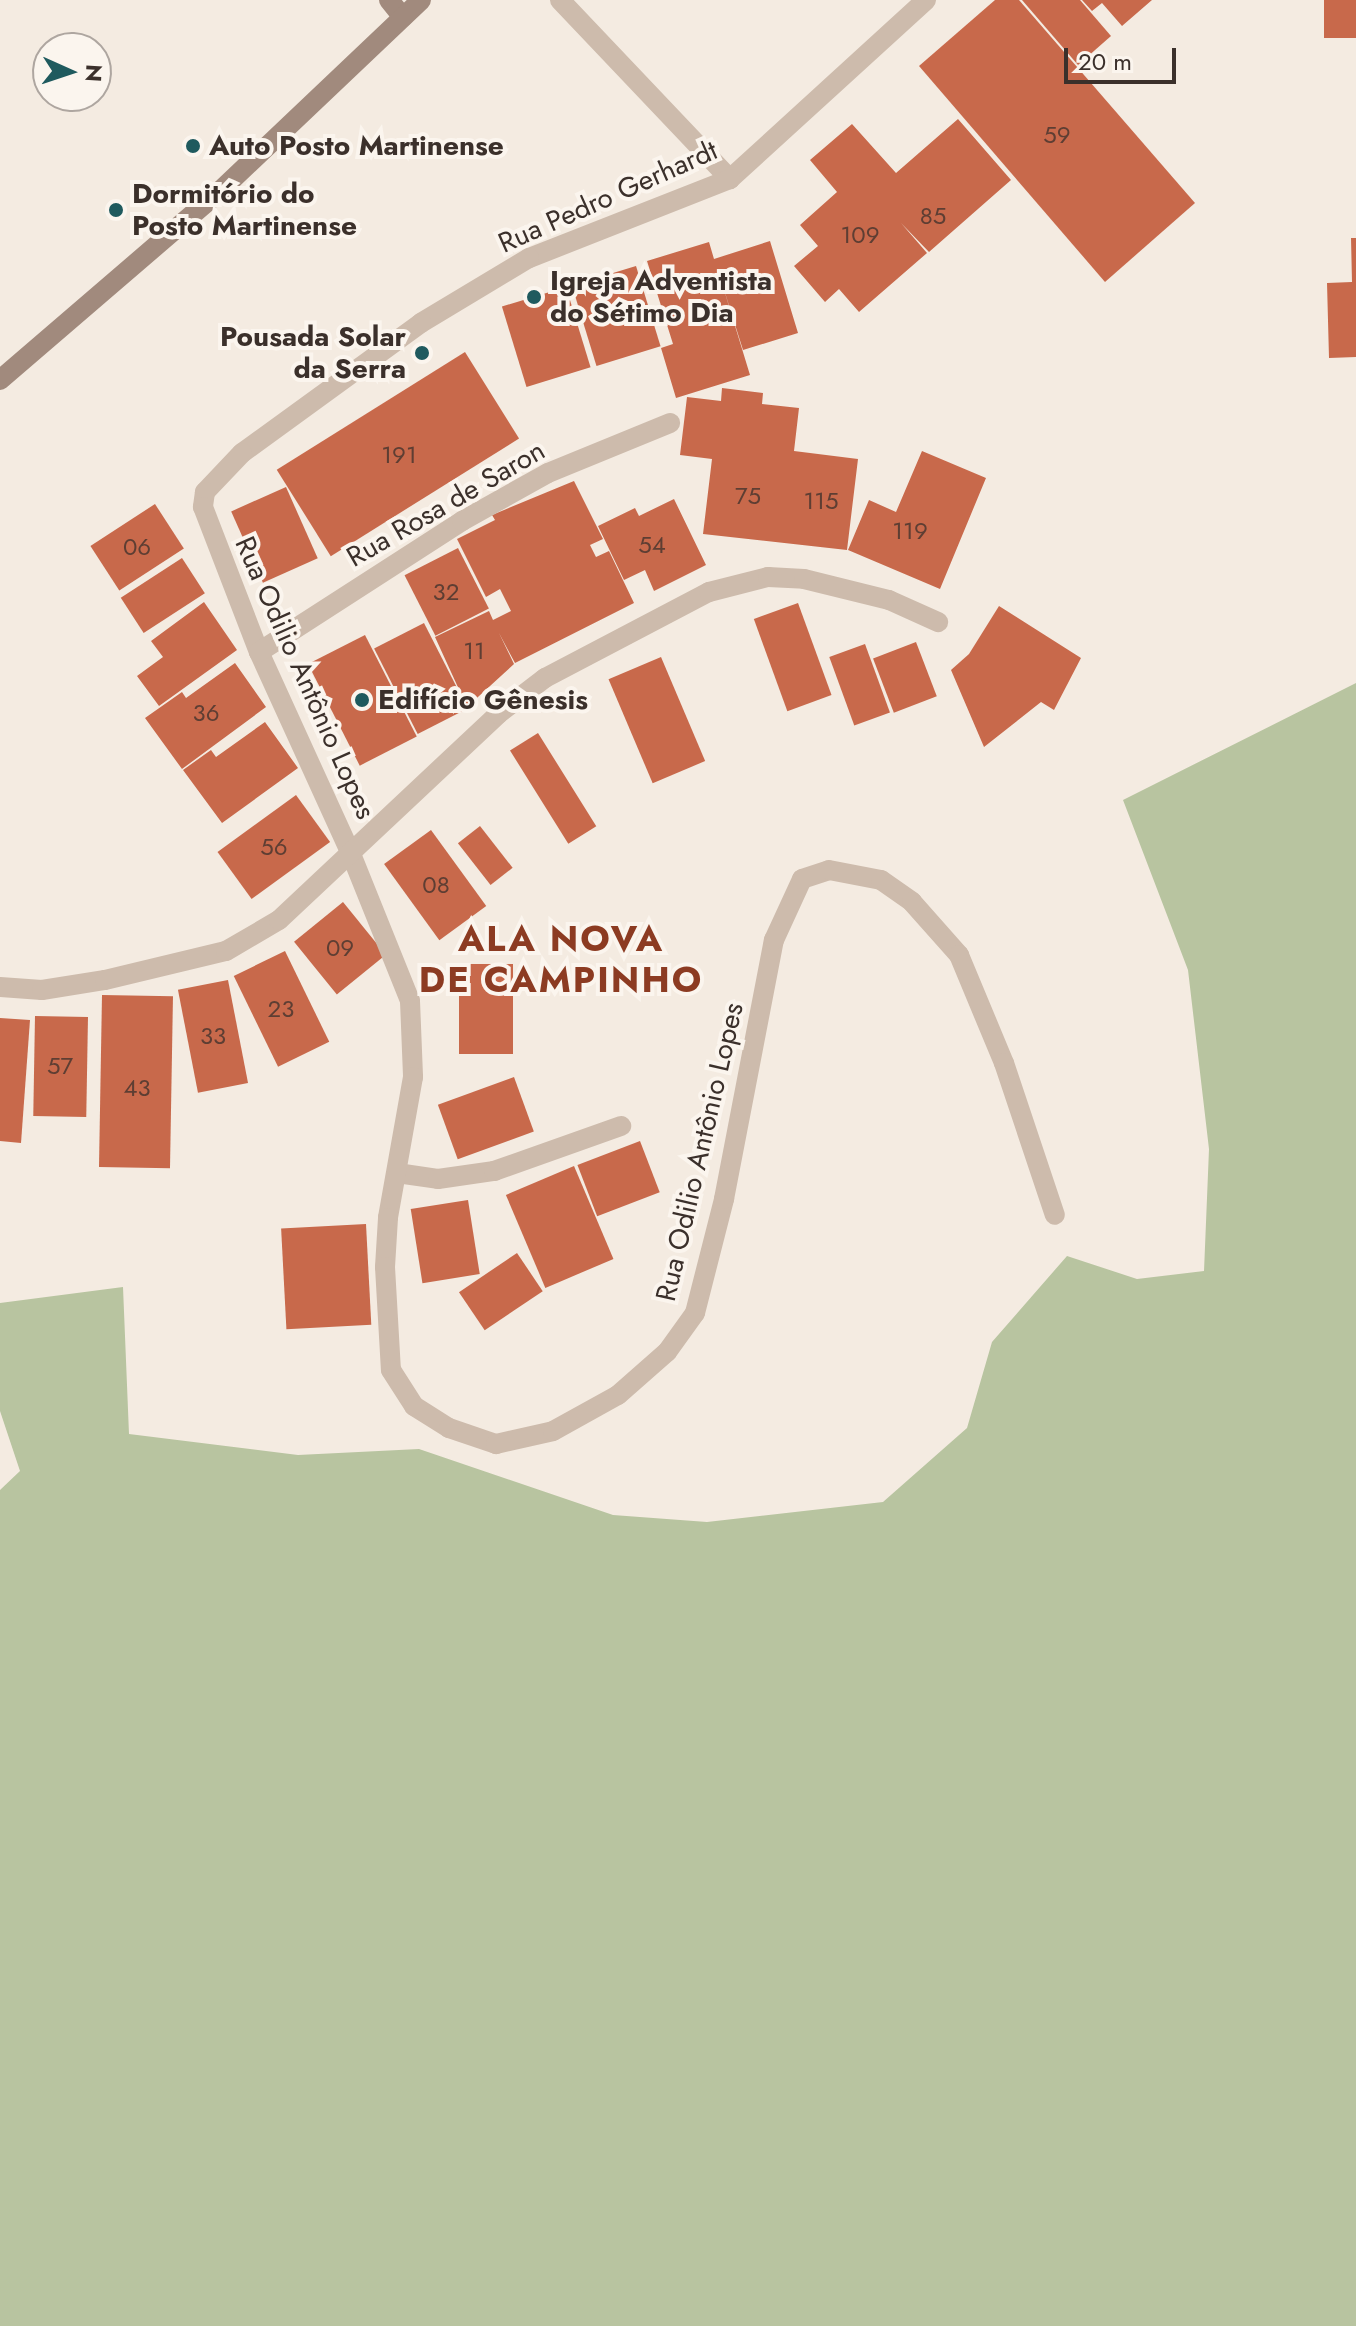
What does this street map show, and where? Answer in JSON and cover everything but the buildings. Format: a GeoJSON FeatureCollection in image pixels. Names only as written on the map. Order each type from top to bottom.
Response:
{"type":"FeatureCollection","features":[{"type":"Feature","properties":{"kind":"main road"},"geometry":{"type":"LineString","coordinates":[[389,0],[403,17]]}},
{"type":"Feature","properties":{"kind":"main road"},"geometry":{"type":"LineString","coordinates":[[0,380],[220,191],[421,0]]}},
{"type":"Feature","properties":{"kind":"street"},"geometry":{"type":"LineString","coordinates":[[560,0],[730,179]]}},
{"type":"Feature","properties":{"kind":"street","name":"Rua Pedro Gerhardt"},"geometry":{"type":"LineString","coordinates":[[206,522],[205,492],[242,453],[421,323],[529,258],[730,179],[926,0]]}},
{"type":"Feature","properties":{"kind":"street","name":"Rua Rosa de Saron"},"geometry":{"type":"LineString","coordinates":[[259,652],[462,521],[548,473],[670,423]]}},
{"type":"Feature","properties":{"kind":"street","name":"Rua Odilio Antônio Lopes"},"geometry":{"type":"LineString","coordinates":[[206,522],[259,652],[351,854],[410,1001],[413,1077],[388,1218],[386,1334],[391,1370],[414,1406],[449,1428],[496,1444],[553,1431],[618,1395],[667,1352],[695,1313],[724,1199],[774,940],[802,879],[829,870],[881,880],[912,902],[959,955],[1004,1063],[1055,1215]]}},
{"type":"Feature","properties":{"kind":"street"},"geometry":{"type":"LineString","coordinates":[[0,987],[42,990],[105,980],[226,951],[279,920],[498,714],[545,678],[709,592],[768,577],[804,579],[889,600],[938,622]]}},
{"type":"Feature","properties":{"kind":"street"},"geometry":{"type":"LineString","coordinates":[[397,1173],[438,1179],[494,1171],[621,1126]]}},
{"type":"Feature","properties":{"kind":"green space"},"geometry":{"type":"Polygon","coordinates":[[[1356,683],[1356,2326],[0,2326],[0,1490],[20,1471],[0,1411],[0,1303],[123,1287],[129,1434],[298,1455],[419,1449],[613,1515],[707,1522],[883,1502],[967,1428],[992,1342],[1067,1256],[1137,1279],[1204,1271],[1209,1149],[1188,970],[1123,800],[1356,683]]]}},
{"type":"Feature","properties":{"kind":"place","name":"Auto Posto Martinense"},"geometry":{"type":"Point","coordinates":[193,146]}},
{"type":"Feature","properties":{"kind":"place","name":"Dormitório do Posto Martinense"},"geometry":{"type":"Point","coordinates":[116,210]}},
{"type":"Feature","properties":{"kind":"place","name":"Igreja Adventista do Sétimo Dia"},"geometry":{"type":"Point","coordinates":[534,297]}},
{"type":"Feature","properties":{"kind":"place","name":"Pousada Solar da Serra"},"geometry":{"type":"Point","coordinates":[422,353]}},
{"type":"Feature","properties":{"kind":"place","name":"Edifício Gênesis"},"geometry":{"type":"Point","coordinates":[362,700]}},
{"type":"Feature","properties":{"kind":"district","name":"ALA NOVA DE CAMPINHO"},"geometry":{"type":"Point","coordinates":[561,958]}}]}
